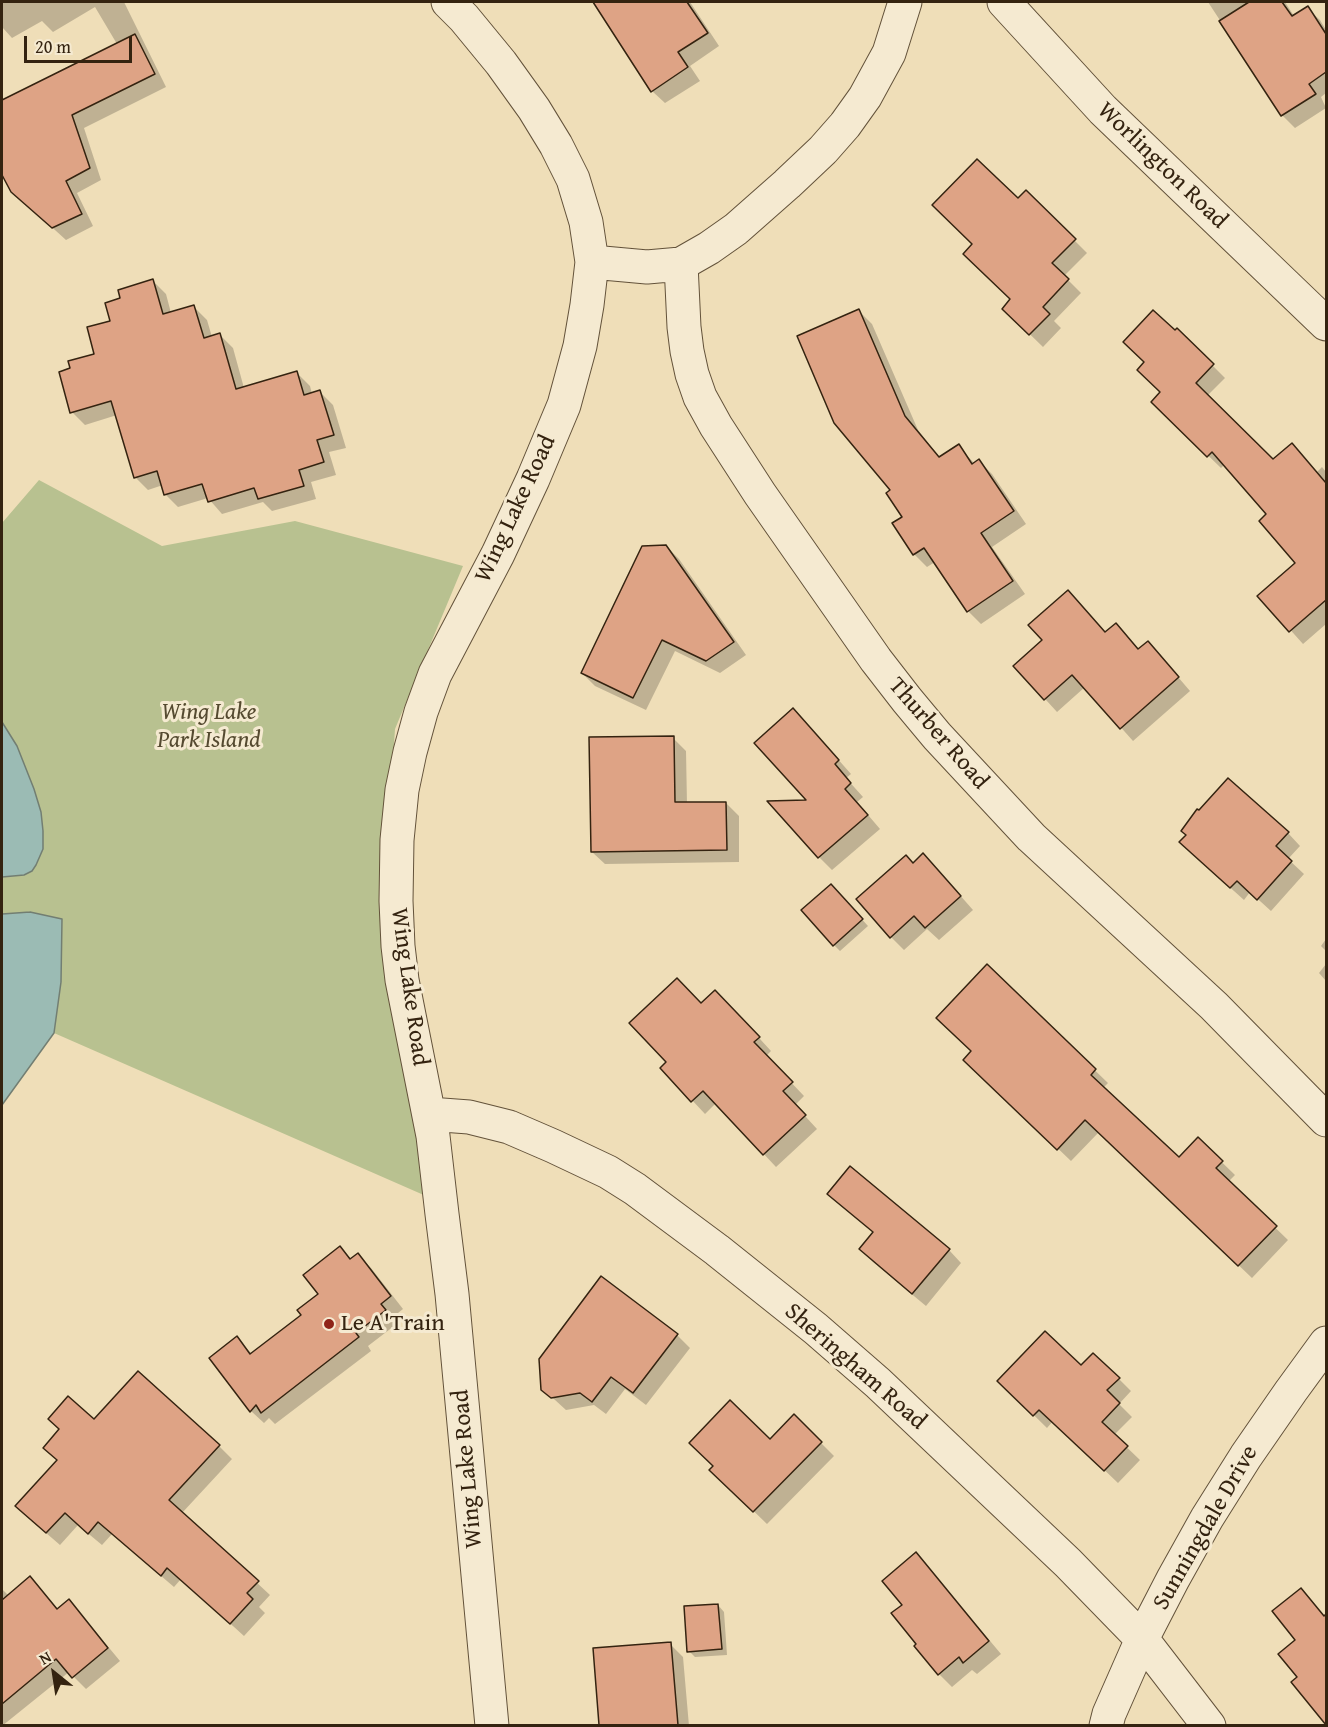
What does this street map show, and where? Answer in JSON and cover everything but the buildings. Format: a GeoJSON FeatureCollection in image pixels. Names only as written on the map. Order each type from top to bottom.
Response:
{"type":"FeatureCollection","features":[{"type":"Feature","properties":{"kind":"street","name":"Wing Lake Road"},"geometry":{"type":"LineString","coordinates":[[448,2],[501,63],[556,145],[573,179],[586,222],[592,262],[580,346],[564,405],[503,543],[435,674],[412,742],[402,790],[397,840],[398,946],[402,980],[433,1136],[452,1294],[492,1725]]}},
{"type":"Feature","properties":{"kind":"street"},"geometry":{"type":"LineString","coordinates":[[592,262],[647,267],[681,264],[710,248],[736,229],[823,150],[845,124],[865,97],[889,53],[905,2]]}},
{"type":"Feature","properties":{"kind":"street","name":"Worlington Road"},"geometry":{"type":"LineString","coordinates":[[1004,2],[1103,110],[1326,324]]}},
{"type":"Feature","properties":{"kind":"street","name":"Thurber Road"},"geometry":{"type":"LineString","coordinates":[[681,264],[687,351],[700,397],[760,494],[876,660],[937,736],[1031,837],[1214,1006],[1326,1120]]}},
{"type":"Feature","properties":{"kind":"street","name":"Sheringham Road"},"geometry":{"type":"LineString","coordinates":[[429,1114],[469,1117],[509,1127],[608,1172],[669,1213],[816,1329],[878,1383],[1068,1563],[1142,1639],[1209,1725]]}},
{"type":"Feature","properties":{"kind":"street","name":"Sunningdale Drive"},"geometry":{"type":"LineString","coordinates":[[1106,1725],[1142,1639],[1173,1579],[1224,1492],[1326,1343]]}},
{"type":"Feature","properties":{"kind":"green space","name":"Wing Lake Park Island"},"geometry":{"type":"Polygon","coordinates":[[[39,480],[162,546],[295,521],[463,566],[395,729],[389,822],[426,1196],[54,1033],[61,982],[62,920],[30,912],[2,914],[2,877],[24,875],[36,865],[43,849],[43,831],[17,746],[2,722],[2,523],[39,480]]]}},
{"type":"Feature","properties":{"kind":"water"},"geometry":{"type":"Polygon","coordinates":[[[2,722],[17,746],[34,789],[41,812],[43,849],[32,871],[24,875],[2,877],[2,722]]]}},
{"type":"Feature","properties":{"kind":"water"},"geometry":{"type":"Polygon","coordinates":[[[30,912],[62,919],[61,982],[54,1033],[2,1105],[2,914],[30,912]]]}},
{"type":"Feature","properties":{"kind":"place","name":"Le A'Train"},"geometry":{"type":"Point","coordinates":[329,1324]}}]}
